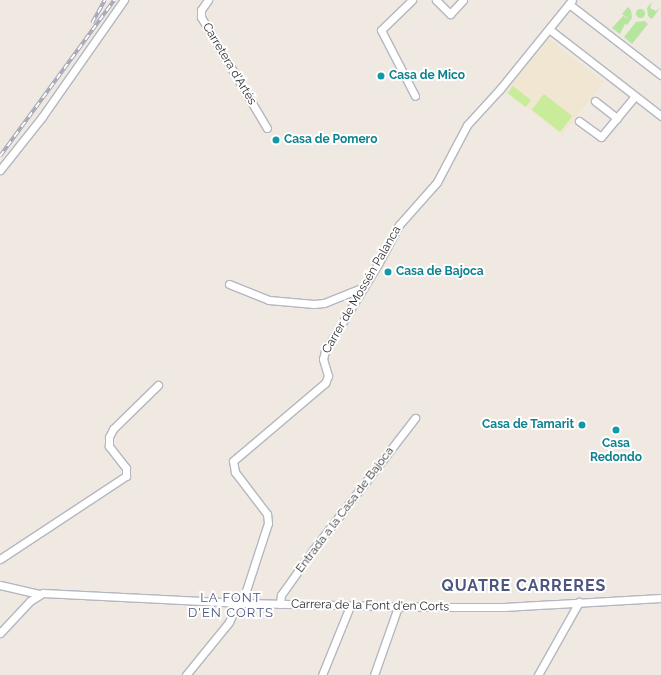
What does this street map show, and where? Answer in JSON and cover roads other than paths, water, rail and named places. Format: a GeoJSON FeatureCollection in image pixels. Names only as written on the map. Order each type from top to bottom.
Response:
{"type":"FeatureCollection","features":[{"type":"Feature","properties":{"kind":"street"},"geometry":{"type":"LineString","coordinates":[[0,170],[42,117],[124,0]]}},
{"type":"Feature","properties":{"kind":"street","name":"Carretera d'Artés"},"geometry":{"type":"LineString","coordinates":[[208,0],[201,10],[200,17],[267,128]]}},
{"type":"Feature","properties":{"kind":"street"},"geometry":{"type":"LineString","coordinates":[[412,0],[382,30],[415,96]]}},
{"type":"Feature","properties":{"kind":"street"},"geometry":{"type":"LineString","coordinates":[[436,0],[450,14],[463,0]]}},
{"type":"Feature","properties":{"kind":"street"},"geometry":{"type":"LineString","coordinates":[[570,2],[661,75]]}},
{"type":"Feature","properties":{"kind":"street","name":"Carrer de Mossén Palanca"},"geometry":{"type":"LineString","coordinates":[[240,603],[268,523],[267,514],[235,472],[233,461],[325,383],[328,376],[323,354],[364,287],[398,225],[437,182],[467,125],[550,29],[570,2]]}},
{"type":"Feature","properties":{"kind":"street"},"geometry":{"type":"LineString","coordinates":[[550,29],[661,116]]}},
{"type":"Feature","properties":{"kind":"street"},"geometry":{"type":"LineString","coordinates":[[579,121],[602,137],[635,96]]}},
{"type":"Feature","properties":{"kind":"street"},"geometry":{"type":"LineString","coordinates":[[595,101],[617,118]]}},
{"type":"Feature","properties":{"kind":"street"},"geometry":{"type":"LineString","coordinates":[[230,284],[269,300],[314,304],[324,303],[364,287]]}},
{"type":"Feature","properties":{"kind":"street"},"geometry":{"type":"LineString","coordinates":[[0,559],[126,476],[126,468],[109,446],[109,437],[113,429],[158,385]]}},
{"type":"Feature","properties":{"kind":"street","name":"Entrada a la Casa de Bajoca"},"geometry":{"type":"LineString","coordinates":[[280,604],[281,595],[312,550],[415,418]]}},
{"type":"Feature","properties":{"kind":"street","name":"Carrera de la Font d'en Corts"},"geometry":{"type":"LineString","coordinates":[[0,585],[40,594],[240,603],[398,607],[504,607],[661,598]]}},
{"type":"Feature","properties":{"kind":"street"},"geometry":{"type":"LineString","coordinates":[[0,633],[30,600],[40,594]]}},
{"type":"Feature","properties":{"kind":"street"},"geometry":{"type":"LineString","coordinates":[[538,675],[580,602]]}},
{"type":"Feature","properties":{"kind":"street"},"geometry":{"type":"LineString","coordinates":[[186,675],[229,622],[240,603]]}},
{"type":"Feature","properties":{"kind":"street"},"geometry":{"type":"LineString","coordinates":[[322,675],[350,606]]}},
{"type":"Feature","properties":{"kind":"street"},"geometry":{"type":"LineString","coordinates":[[374,675],[398,607]]}},
{"type":"Feature","properties":{"kind":"railway"},"geometry":{"type":"LineString","coordinates":[[92,23],[105,0]]}},
{"type":"Feature","properties":{"kind":"railway"},"geometry":{"type":"LineString","coordinates":[[0,156],[114,0]]}},
{"type":"Feature","properties":{"kind":"place","name":"Casa de Mico"},"geometry":{"type":"Point","coordinates":[381,76]}},
{"type":"Feature","properties":{"kind":"place","name":"Casa de Pomero"},"geometry":{"type":"Point","coordinates":[276,140]}},
{"type":"Feature","properties":{"kind":"place","name":"Casa de Bajoca"},"geometry":{"type":"Point","coordinates":[388,272]}},
{"type":"Feature","properties":{"kind":"place","name":"Casa de Tamarit"},"geometry":{"type":"Point","coordinates":[582,425]}},
{"type":"Feature","properties":{"kind":"place","name":"Casa Redondo"},"geometry":{"type":"Point","coordinates":[616,430]}},
{"type":"Feature","properties":{"kind":"district","name":"QUATRE CARRERES"},"geometry":{"type":"Point","coordinates":[524,586]}},
{"type":"Feature","properties":{"kind":"district","name":"LA FONT D'EN CORTS"},"geometry":{"type":"Point","coordinates":[231,606]}}]}
